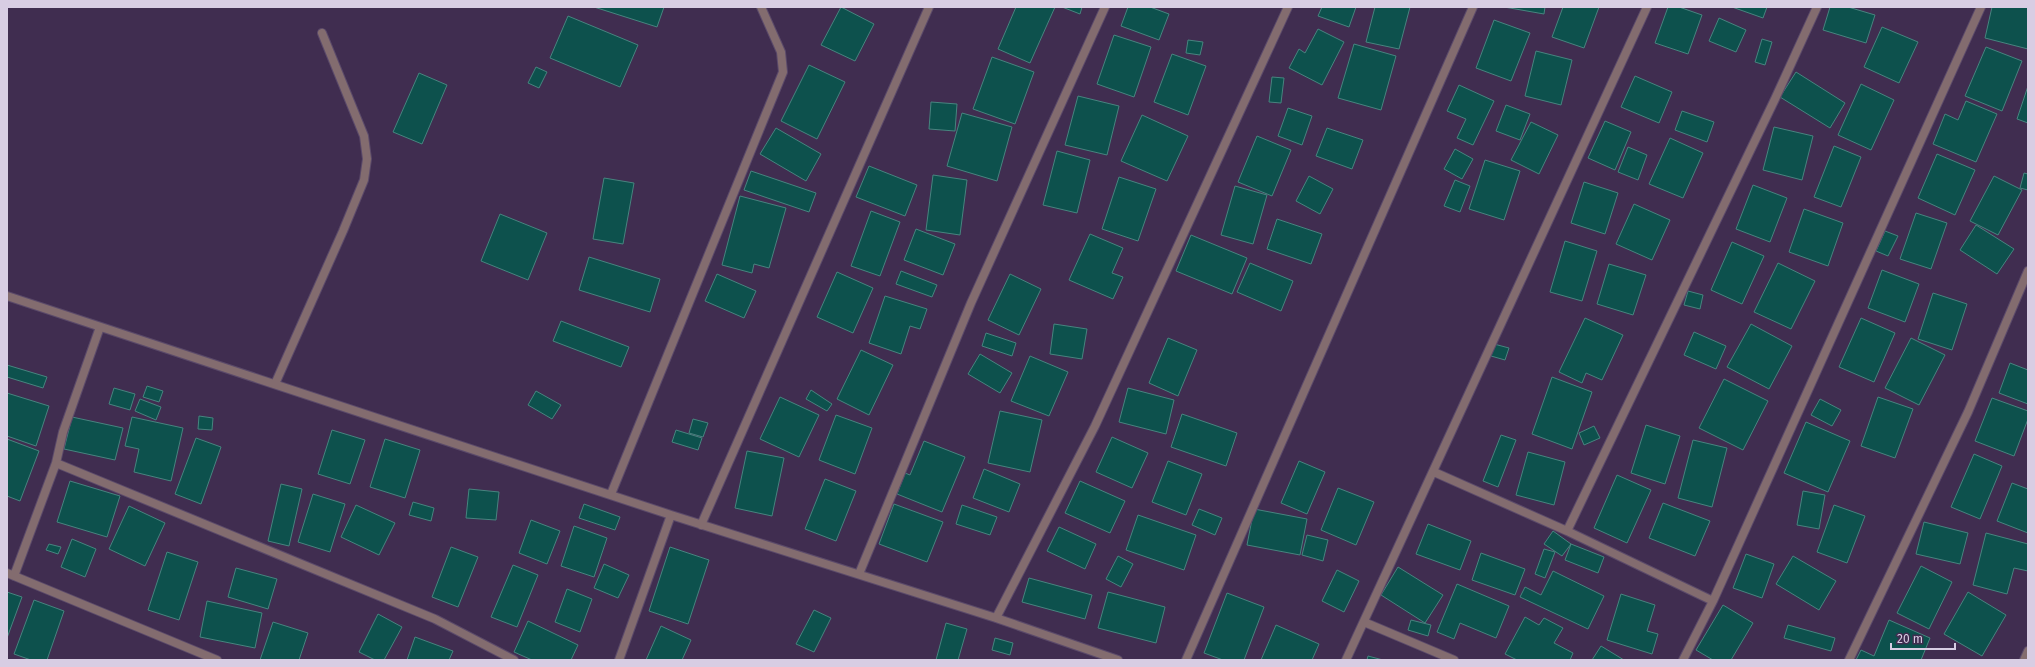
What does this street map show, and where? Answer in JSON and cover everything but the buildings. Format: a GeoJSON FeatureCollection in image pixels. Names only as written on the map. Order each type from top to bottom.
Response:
{"type":"FeatureCollection","features":[{"type":"Feature","properties":{"kind":"street"},"geometry":{"type":"LineString","coordinates":[[611,494],[783,72],[781,52],[761,7]]}},
{"type":"Feature","properties":{"kind":"street"},"geometry":{"type":"LineString","coordinates":[[701,525],[929,7]]}},
{"type":"Feature","properties":{"kind":"street"},"geometry":{"type":"LineString","coordinates":[[859,574],[971,303],[1104,7]]}},
{"type":"Feature","properties":{"kind":"street"},"geometry":{"type":"LineString","coordinates":[[996,618],[1095,426],[1288,7]]}},
{"type":"Feature","properties":{"kind":"street"},"geometry":{"type":"LineString","coordinates":[[1186,660],[1473,7]]}},
{"type":"Feature","properties":{"kind":"street"},"geometry":{"type":"LineString","coordinates":[[1346,660],[1434,472],[1647,7]]}},
{"type":"Feature","properties":{"kind":"street"},"geometry":{"type":"LineString","coordinates":[[1567,531],[1772,106],[1816,7]]}},
{"type":"Feature","properties":{"kind":"street"},"geometry":{"type":"LineString","coordinates":[[1683,660],[1713,601],[1981,7]]}},
{"type":"Feature","properties":{"kind":"street"},"geometry":{"type":"LineString","coordinates":[[275,384],[364,180],[367,159],[364,136],[322,33]]}},
{"type":"Feature","properties":{"kind":"street"},"geometry":{"type":"LineString","coordinates":[[1849,660],[1968,412],[2028,271]]}},
{"type":"Feature","properties":{"kind":"street"},"geometry":{"type":"LineString","coordinates":[[7,296],[611,494],[701,525],[996,618],[1118,660]]}},
{"type":"Feature","properties":{"kind":"street"},"geometry":{"type":"LineString","coordinates":[[100,327],[63,432],[56,463],[10,574],[218,660]]}},
{"type":"Feature","properties":{"kind":"street"},"geometry":{"type":"LineString","coordinates":[[56,463],[435,619],[514,660]]}},
{"type":"Feature","properties":{"kind":"street"},"geometry":{"type":"LineString","coordinates":[[1434,472],[1567,531],[1713,601]]}},
{"type":"Feature","properties":{"kind":"street"},"geometry":{"type":"LineString","coordinates":[[619,660],[671,515]]}},
{"type":"Feature","properties":{"kind":"street"},"geometry":{"type":"LineString","coordinates":[[1364,622],[1454,660]]}},
{"type":"Feature","properties":{"kind":"street"},"geometry":{"type":"LineString","coordinates":[[2024,660],[2028,652]]}}]}
